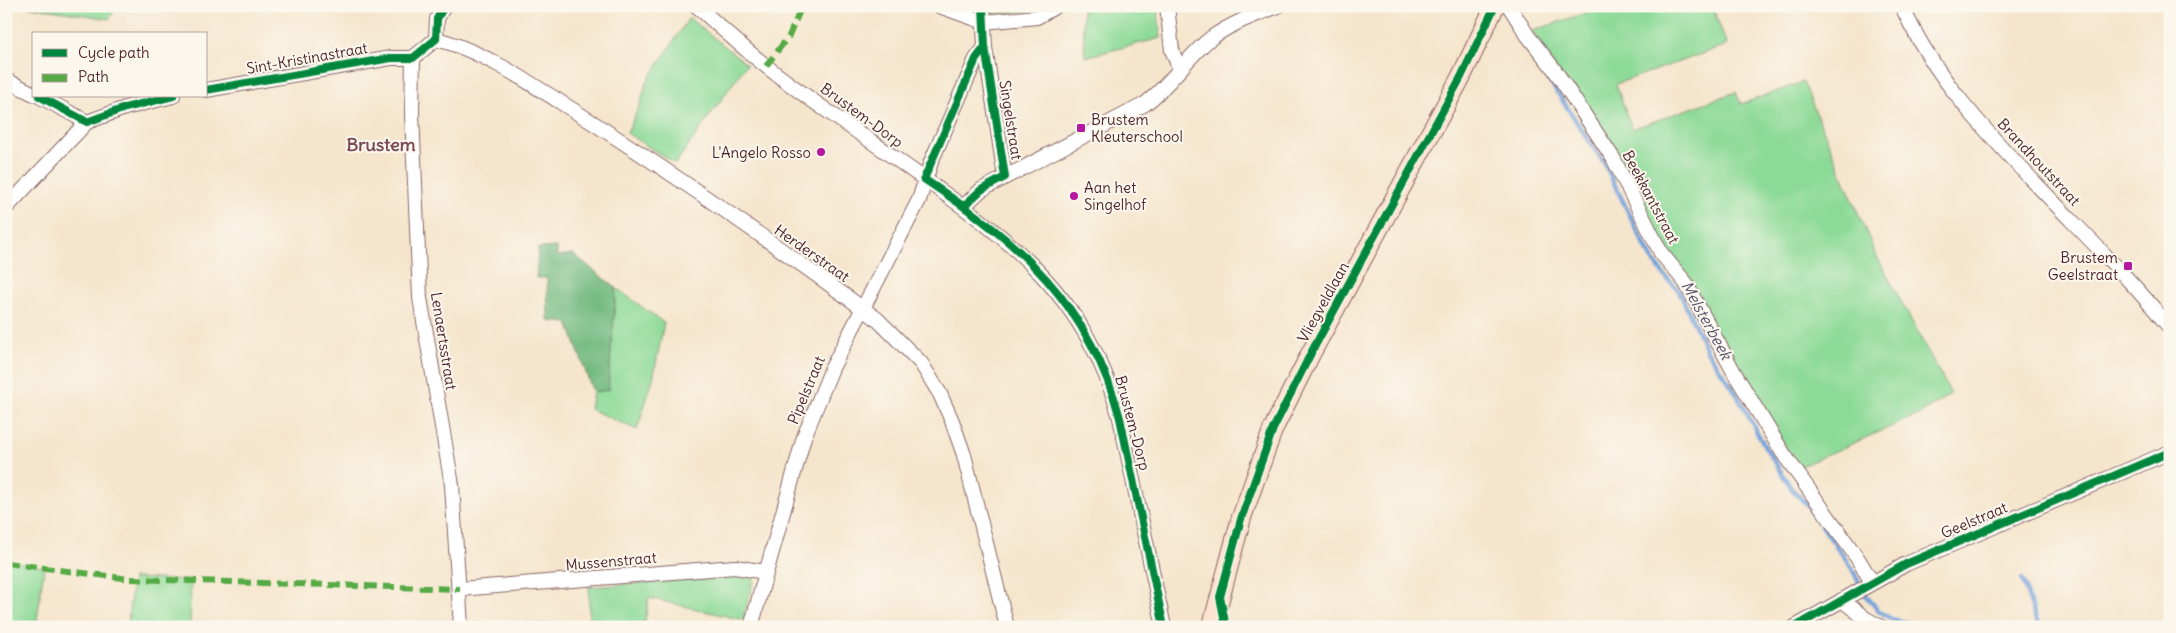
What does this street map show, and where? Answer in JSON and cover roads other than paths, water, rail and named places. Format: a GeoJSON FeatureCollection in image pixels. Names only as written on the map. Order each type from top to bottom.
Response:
{"type":"FeatureCollection","features":[{"type":"Feature","properties":{"kind":"main road","name":"Vliegveldlaan"},"geometry":{"type":"LineString","coordinates":[[1212,627],[1241,519],[1273,429],[1310,353],[1461,77],[1495,6]]}},
{"type":"Feature","properties":{"kind":"street"},"geometry":{"type":"LineString","coordinates":[[413,58],[436,39],[437,19],[444,6]]}},
{"type":"Feature","properties":{"kind":"street","name":"Brustem-Dorp"},"geometry":{"type":"LineString","coordinates":[[697,6],[766,66],[964,206],[1025,257],[1057,290],[1082,324],[1111,385],[1120,418],[1164,627]]}},
{"type":"Feature","properties":{"kind":"street"},"geometry":{"type":"LineString","coordinates":[[939,6],[984,22],[1037,16],[1056,6]]}},
{"type":"Feature","properties":{"kind":"street","name":"Singelstraat"},"geometry":{"type":"LineString","coordinates":[[983,6],[985,47],[1006,177]]}},
{"type":"Feature","properties":{"kind":"street"},"geometry":{"type":"LineString","coordinates":[[1168,6],[1172,50],[1180,70]]}},
{"type":"Feature","properties":{"kind":"street","name":"Singelstraat"},"geometry":{"type":"LineString","coordinates":[[964,206],[981,190],[1145,104],[1159,93],[1210,39],[1228,26],[1278,6]]}},
{"type":"Feature","properties":{"kind":"street","name":"Beekkantstraat"},"geometry":{"type":"LineString","coordinates":[[1509,6],[1528,36],[1554,69],[1613,158],[1661,253],[1685,282],[1735,374],[1783,452],[1858,559],[1864,587]]}},
{"type":"Feature","properties":{"kind":"street","name":"Brandhoutstraat"},"geometry":{"type":"LineString","coordinates":[[1902,6],[1926,51],[1976,118],[2012,159],[2135,286],[2170,328]]}},
{"type":"Feature","properties":{"kind":"street","name":"Herderstraat"},"geometry":{"type":"LineString","coordinates":[[436,39],[451,43],[517,75],[653,160],[877,319],[906,347],[920,363],[940,394],[964,454],[1007,627]]}},
{"type":"Feature","properties":{"kind":"street"},"geometry":{"type":"LineString","coordinates":[[924,179],[976,59],[985,47]]}},
{"type":"Feature","properties":{"kind":"street","name":"Sint-Kristinastraat"},"geometry":{"type":"LineString","coordinates":[[208,90],[391,58],[413,58]]}},
{"type":"Feature","properties":{"kind":"street","name":"Lenaertsstraat"},"geometry":{"type":"LineString","coordinates":[[413,58],[412,114],[420,298],[452,485],[461,627]]}},
{"type":"Feature","properties":{"kind":"street"},"geometry":{"type":"LineString","coordinates":[[6,80],[32,93]]}},
{"type":"Feature","properties":{"kind":"street"},"geometry":{"type":"LineString","coordinates":[[43,98],[87,122]]}},
{"type":"Feature","properties":{"kind":"street"},"geometry":{"type":"LineString","coordinates":[[6,208],[87,122],[125,108],[164,98]]}},
{"type":"Feature","properties":{"kind":"street","name":"Pipelstraat"},"geometry":{"type":"LineString","coordinates":[[751,627],[804,437],[832,368],[919,200],[924,179]]}},
{"type":"Feature","properties":{"kind":"street","name":"Geelstraat"},"geometry":{"type":"LineString","coordinates":[[1795,627],[1906,564],[2170,452]]}},
{"type":"Feature","properties":{"kind":"street","name":"Mussenstraat"},"geometry":{"type":"LineString","coordinates":[[460,589],[735,567],[765,572]]}},
{"type":"Feature","properties":{"kind":"street"},"geometry":{"type":"LineString","coordinates":[[1842,600],[1881,627]]}},
{"type":"Feature","properties":{"kind":"waterway","name":"Melsterbeek"},"geometry":{"type":"LineString","coordinates":[[1509,20],[1604,163],[1648,252],[1663,274],[1679,291],[1707,351],[1735,391],[1764,445],[1792,489],[1808,506],[1851,567],[1866,596],[1879,611],[1891,619],[1926,627]]}},
{"type":"Feature","properties":{"kind":"waterway"},"geometry":{"type":"LineString","coordinates":[[2022,579],[2039,627]]}},
{"type":"Feature","properties":{"kind":"place","name":"Brustem Kleuterschool"},"geometry":{"type":"Point","coordinates":[1081,128]}},
{"type":"Feature","properties":{"kind":"place","name":"L'Angelo Rosso"},"geometry":{"type":"Point","coordinates":[821,152]}},
{"type":"Feature","properties":{"kind":"place","name":"Aan het Singelhof"},"geometry":{"type":"Point","coordinates":[1074,196]}},
{"type":"Feature","properties":{"kind":"place","name":"Brustem Geelstraat"},"geometry":{"type":"Point","coordinates":[2128,266]}},
{"type":"Feature","properties":{"kind":"district","name":"Brustem"},"geometry":{"type":"Point","coordinates":[381,144]}}]}
